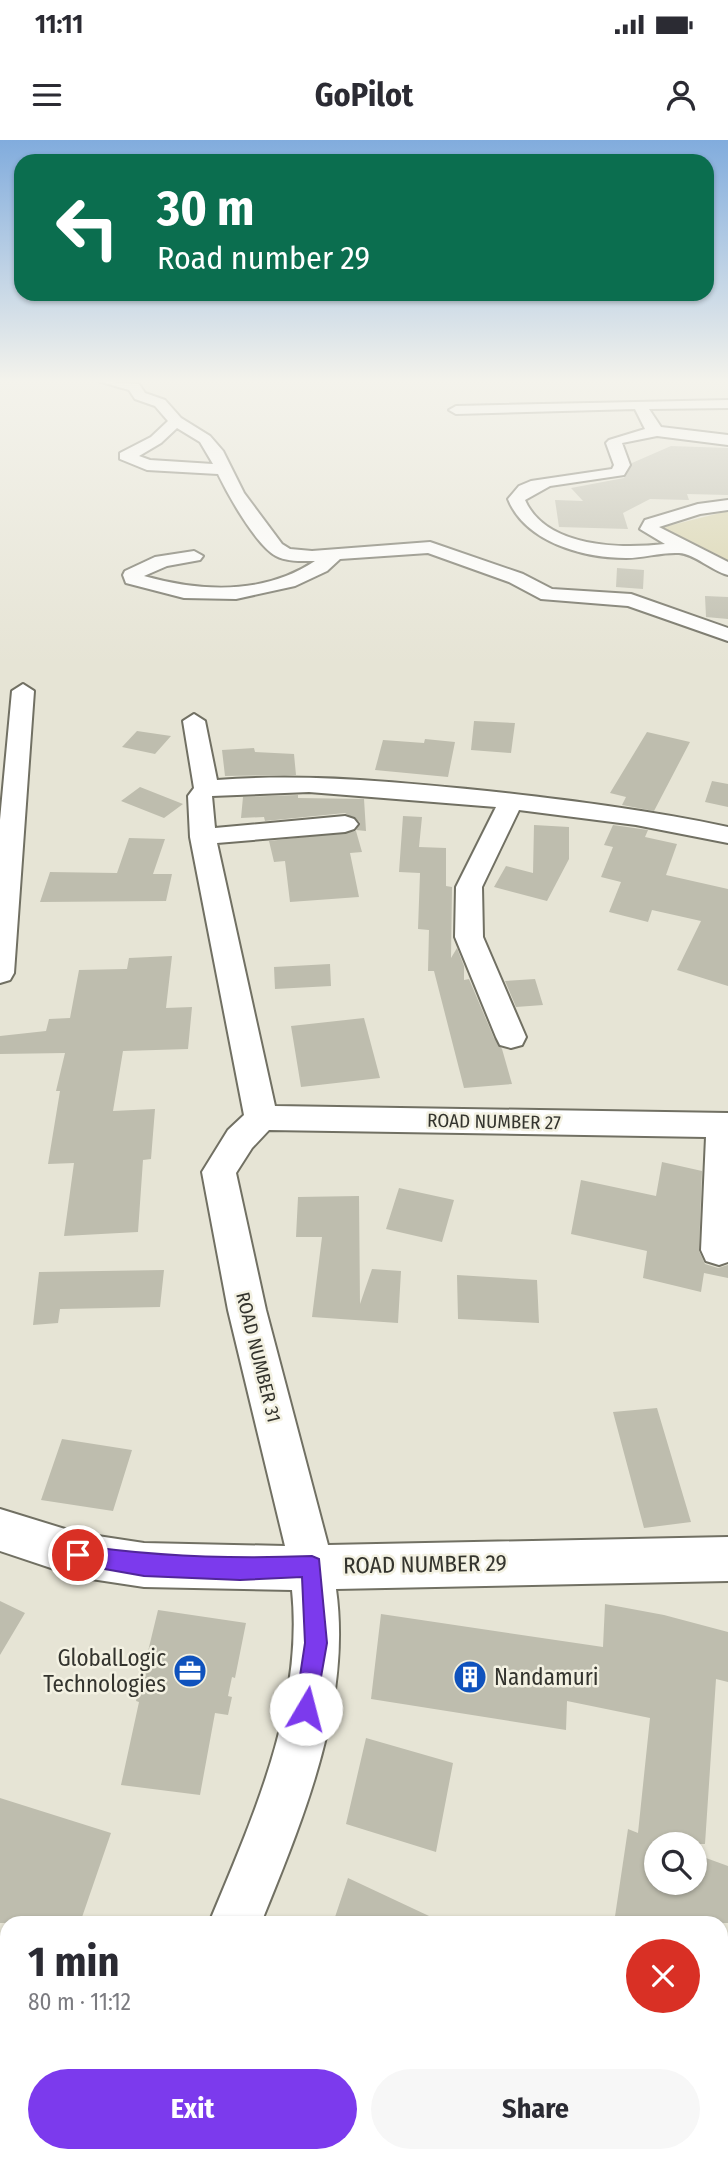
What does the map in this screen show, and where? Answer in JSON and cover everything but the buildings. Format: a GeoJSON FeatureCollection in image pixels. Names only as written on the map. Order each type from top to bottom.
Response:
{"type":"FeatureCollection","features":[{"type":"Feature","properties":{"kind":"street"},"geometry":{"type":"LineString","coordinates":[[227,475],[236,494],[276,548],[300,557],[430,547],[516,578],[548,595],[631,600],[728,635]]}},
{"type":"Feature","properties":{"kind":"street"},"geometry":{"type":"LineString","coordinates":[[594,475],[547,482],[523,489],[516,499],[521,513],[571,546],[634,553],[681,547]]}},
{"type":"Feature","properties":{"kind":"street"},"geometry":{"type":"LineString","coordinates":[[659,501],[698,509]]}},
{"type":"Feature","properties":{"kind":"street"},"geometry":{"type":"LineString","coordinates":[[728,505],[645,518],[649,529],[728,569]]}},
{"type":"Feature","properties":{"kind":"street"},"geometry":{"type":"LineString","coordinates":[[194,556],[162,561],[132,575],[133,579],[184,592],[237,592],[300,579],[318,570],[335,554]]}},
{"type":"Feature","properties":{"kind":"street"},"geometry":{"type":"LineString","coordinates":[[0,973],[7,800],[23,691]]}},
{"type":"Feature","properties":{"kind":"street"},"geometry":{"type":"LineString","coordinates":[[194,722],[203,792],[203,837],[261,1118]]}},
{"type":"Feature","properties":{"kind":"street"},"geometry":{"type":"LineString","coordinates":[[203,792],[243,784],[404,790],[660,819],[728,835]]}},
{"type":"Feature","properties":{"kind":"street"},"geometry":{"type":"LineString","coordinates":[[510,1037],[470,937],[469,887],[511,801]]}},
{"type":"Feature","properties":{"kind":"street"},"geometry":{"type":"LineString","coordinates":[[203,837],[345,824]]}},
{"type":"Feature","properties":{"kind":"street","name":"ROAD NUMBER 27"},"geometry":{"type":"LineString","coordinates":[[261,1118],[726,1125]]}},
{"type":"Feature","properties":{"kind":"street","name":"ROAD NUMBER 31"},"geometry":{"type":"LineString","coordinates":[[238,1916],[279,1812],[303,1730],[316,1643],[312,1566],[232,1255],[219,1172],[240,1139],[261,1118]]}},
{"type":"Feature","properties":{"kind":"street"},"geometry":{"type":"LineString","coordinates":[[719,1250],[726,1125]]}},
{"type":"Feature","properties":{"kind":"street","name":"ROAD NUMBER 29"},"geometry":{"type":"LineString","coordinates":[[0,1530],[78,1555],[144,1565],[240,1569],[728,1559]]}},
{"type":"Feature","properties":{"kind":"shaded area"},"geometry":{"type":"Polygon","coordinates":[[[728,511],[728,561],[672,536],[664,527],[728,511]]]}},
{"type":"Feature","properties":{"kind":"place","name":"GlobalLogic Technologies"},"geometry":{"type":"Point","coordinates":[190,1671]}},
{"type":"Feature","properties":{"kind":"place","name":"Nandamuri"},"geometry":{"type":"Point","coordinates":[470,1677]}},
{"type":"Feature","properties":{"kind":"route"},"geometry":{"type":"LineString","coordinates":[[78,1555],[144,1565],[240,1569],[312,1566],[316,1643],[306,1709]]}}]}
